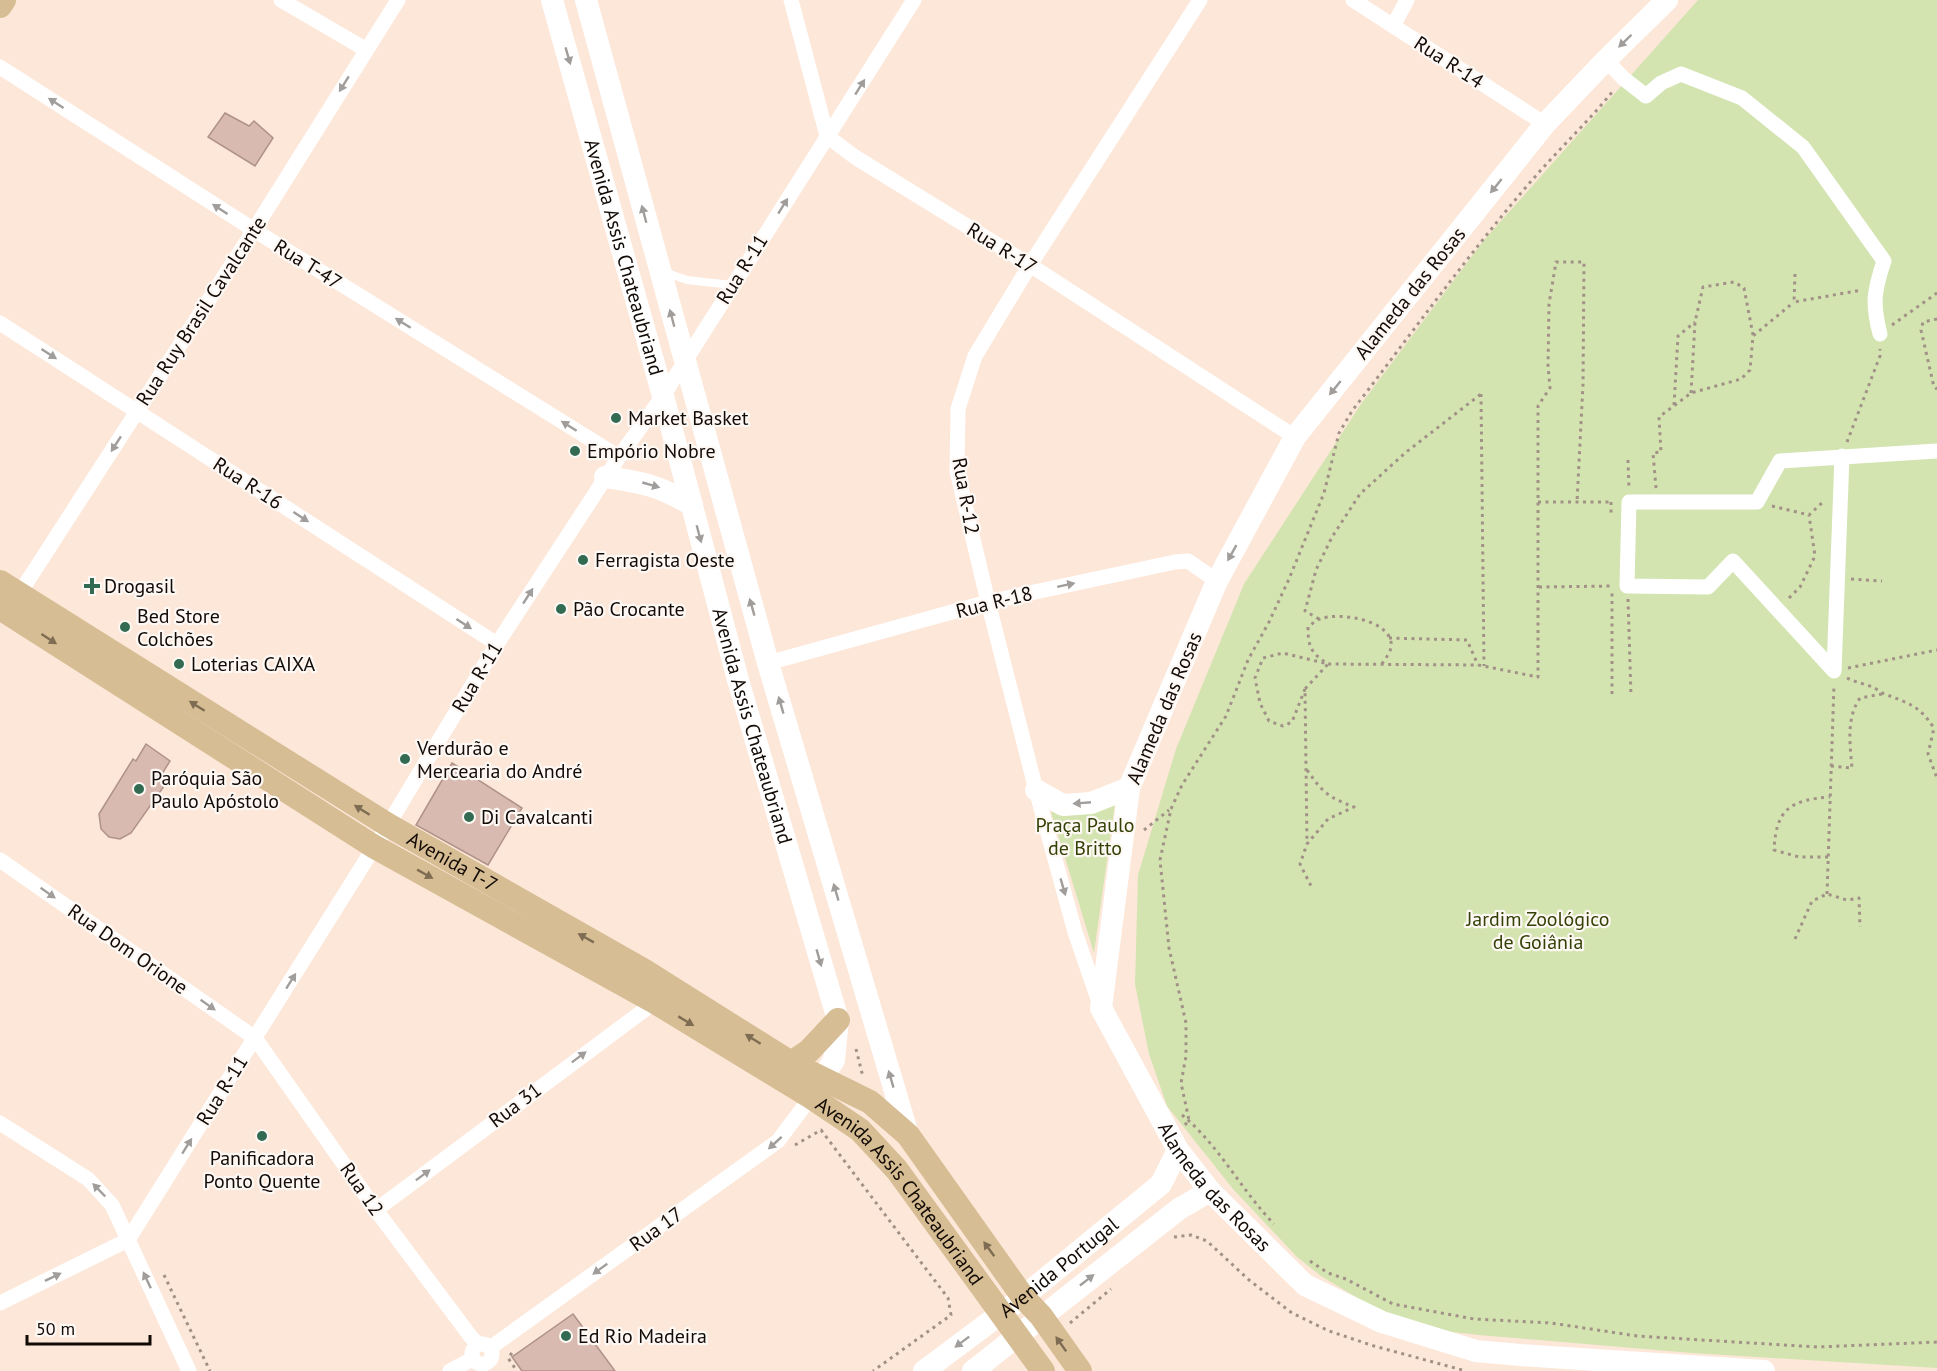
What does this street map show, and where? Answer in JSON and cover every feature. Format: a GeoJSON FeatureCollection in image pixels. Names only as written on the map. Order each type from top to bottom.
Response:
{"type":"FeatureCollection","features":[{"type":"Feature","properties":{"kind":"main road"},"geometry":{"type":"LineString","coordinates":[[0,6],[4,0]]}},
{"type":"Feature","properties":{"kind":"main road","name":"Avenida Assis Chateaubriand"},"geometry":{"type":"LineString","coordinates":[[552,0],[663,396],[738,680],[838,1020],[834,1060],[816,1088],[897,1170],[1043,1371]]}},
{"type":"Feature","properties":{"kind":"main road","name":"Avenida Assis Chateaubriand"},"geometry":{"type":"LineString","coordinates":[[586,0],[768,663],[908,1136],[1080,1371]]}},
{"type":"Feature","properties":{"kind":"main road","name":"Alameda das Rosas"},"geometry":{"type":"LineString","coordinates":[[1667,0],[1545,124],[1295,437],[1217,581],[1129,788],[1101,1008],[1176,1146],[1210,1191],[1305,1285],[1382,1322],[1520,1363],[1764,1371]]}},
{"type":"Feature","properties":{"kind":"main road"},"geometry":{"type":"LineString","coordinates":[[605,477],[653,485],[669,491],[692,505]]}},
{"type":"Feature","properties":{"kind":"main road","name":"Avenida T-7"},"geometry":{"type":"LineString","coordinates":[[5,603],[644,970],[791,1063],[816,1088]]}},
{"type":"Feature","properties":{"kind":"main road","name":"Avenida T-7"},"geometry":{"type":"LineString","coordinates":[[5,603],[373,846],[816,1088],[870,1102],[908,1136]]}},
{"type":"Feature","properties":{"kind":"main road"},"geometry":{"type":"LineString","coordinates":[[1036,790],[1063,805],[1091,803],[1129,788]]}},
{"type":"Feature","properties":{"kind":"main road"},"geometry":{"type":"LineString","coordinates":[[791,1063],[809,1051],[838,1020]]}},
{"type":"Feature","properties":{"kind":"main road","name":"Avenida Portugal"},"geometry":{"type":"LineString","coordinates":[[924,1371],[1023,1296],[1161,1184],[1176,1146]]}},
{"type":"Feature","properties":{"kind":"main road"},"geometry":{"type":"LineString","coordinates":[[1161,1184],[1170,1191],[1179,1209]]}},
{"type":"Feature","properties":{"kind":"main road","name":"Avenida Portugal"},"geometry":{"type":"LineString","coordinates":[[973,1371],[1179,1209],[1210,1191]]}},
{"type":"Feature","properties":{"kind":"street"},"geometry":{"type":"LineString","coordinates":[[281,0],[365,49]]}},
{"type":"Feature","properties":{"kind":"street","name":"Rua Ruy Brasil Cavalcante"},"geometry":{"type":"LineString","coordinates":[[5,603],[137,411],[398,0]]}},
{"type":"Feature","properties":{"kind":"street"},"geometry":{"type":"LineString","coordinates":[[791,0],[827,136]]}},
{"type":"Feature","properties":{"kind":"street","name":"Rua R-11"},"geometry":{"type":"LineString","coordinates":[[128,1240],[388,825],[497,644],[605,477],[663,396],[914,0]]}},
{"type":"Feature","properties":{"kind":"street","name":"Rua R-12"},"geometry":{"type":"LineString","coordinates":[[1101,1008],[1075,932],[988,602],[957,471],[958,410],[975,356],[1030,265],[1200,0]]}},
{"type":"Feature","properties":{"kind":"street","name":"Rua R-14"},"geometry":{"type":"LineString","coordinates":[[1353,0],[1545,124]]}},
{"type":"Feature","properties":{"kind":"street"},"geometry":{"type":"LineString","coordinates":[[1392,26],[1407,0]]}},
{"type":"Feature","properties":{"kind":"street"},"geometry":{"type":"LineString","coordinates":[[1606,60],[1623,78],[1646,96],[1661,82],[1681,74],[1742,98],[1803,147],[1884,261],[1876,287],[1874,311],[1880,334]]}},
{"type":"Feature","properties":{"kind":"street","name":"Rua T-47"},"geometry":{"type":"LineString","coordinates":[[0,67],[254,230],[619,457]]}},
{"type":"Feature","properties":{"kind":"street","name":"Rua R-17"},"geometry":{"type":"LineString","coordinates":[[827,136],[855,158],[1030,265],[1295,437]]}},
{"type":"Feature","properties":{"kind":"street","name":"Rua R-16"},"geometry":{"type":"LineString","coordinates":[[0,322],[497,644]]}},
{"type":"Feature","properties":{"kind":"street"},"geometry":{"type":"LineString","coordinates":[[1834,671],[1733,561],[1708,587],[1620,586],[1629,502],[1757,502],[1780,461],[1937,451]]}},
{"type":"Feature","properties":{"kind":"street"},"geometry":{"type":"LineString","coordinates":[[1834,671],[1842,456]]}},
{"type":"Feature","properties":{"kind":"street","name":"Rua R-18"},"geometry":{"type":"LineString","coordinates":[[768,663],[988,602],[1175,562],[1188,561],[1217,581]]}},
{"type":"Feature","properties":{"kind":"street","name":"Rua Dom Orione"},"geometry":{"type":"LineString","coordinates":[[0,860],[255,1038]]}},
{"type":"Feature","properties":{"kind":"street","name":"Rua 31"},"geometry":{"type":"LineString","coordinates":[[376,1210],[655,1002]]}},
{"type":"Feature","properties":{"kind":"street","name":"Rua 12"},"geometry":{"type":"LineString","coordinates":[[255,1038],[479,1354]]}},
{"type":"Feature","properties":{"kind":"street","name":"Rua 17"},"geometry":{"type":"LineString","coordinates":[[450,1371],[479,1354],[778,1141],[816,1088]]}},
{"type":"Feature","properties":{"kind":"street"},"geometry":{"type":"LineString","coordinates":[[0,1123],[88,1179],[112,1205],[189,1371]]}},
{"type":"Feature","properties":{"kind":"street"},"geometry":{"type":"LineString","coordinates":[[0,1303],[128,1240]]}},
{"type":"Feature","properties":{"kind":"lane"},"geometry":{"type":"LineString","coordinates":[[659,270],[687,280],[732,285]]}},
{"type":"Feature","properties":{"kind":"path"},"geometry":{"type":"LineString","coordinates":[[1176,1146],[1189,1120],[1181,1083],[1186,1056],[1186,1023],[1169,948],[1160,860],[1171,809],[1182,785],[1226,716],[1248,660],[1289,579],[1324,493],[1339,433],[1348,418],[1471,254],[1533,179],[1592,116],[1623,78]]}},
{"type":"Feature","properties":{"kind":"path"},"geometry":{"type":"LineString","coordinates":[[1328,664],[1305,689],[1292,722],[1283,726],[1269,721],[1260,703],[1256,678],[1263,658],[1283,653],[1328,664],[1478,664],[1538,677],[1538,406],[1550,387],[1549,304],[1556,262],[1584,262],[1583,384],[1577,502]]}},
{"type":"Feature","properties":{"kind":"path"},"geometry":{"type":"LineString","coordinates":[[1794,302],[1795,274]]}},
{"type":"Feature","properties":{"kind":"path"},"geometry":{"type":"LineString","coordinates":[[1658,502],[1653,453],[1661,452],[1659,417],[1691,393],[1741,379],[1750,370],[1754,336],[1744,288],[1734,282],[1703,287],[1695,322],[1691,393]]}},
{"type":"Feature","properties":{"kind":"path"},"geometry":{"type":"LineString","coordinates":[[1754,336],[1794,302],[1876,287]]}},
{"type":"Feature","properties":{"kind":"path"},"geometry":{"type":"LineString","coordinates":[[1842,456],[1880,356],[1880,334],[1937,293]]}},
{"type":"Feature","properties":{"kind":"path"},"geometry":{"type":"LineString","coordinates":[[1937,319],[1923,322],[1921,330],[1934,387],[1937,389]]}},
{"type":"Feature","properties":{"kind":"path"},"geometry":{"type":"LineString","coordinates":[[1674,406],[1678,336],[1695,322]]}},
{"type":"Feature","properties":{"kind":"path"},"geometry":{"type":"LineString","coordinates":[[1319,619],[1305,611],[1316,570],[1332,537],[1360,494],[1405,453],[1481,394],[1484,666]]}},
{"type":"Feature","properties":{"kind":"path"},"geometry":{"type":"LineString","coordinates":[[1538,502],[1629,502],[1628,460]]}},
{"type":"Feature","properties":{"kind":"path"},"geometry":{"type":"LineString","coordinates":[[1809,515],[1840,484]]}},
{"type":"Feature","properties":{"kind":"path"},"geometry":{"type":"LineString","coordinates":[[1611,502],[1611,523]]}},
{"type":"Feature","properties":{"kind":"path"},"geometry":{"type":"LineString","coordinates":[[1757,502],[1809,515]]}},
{"type":"Feature","properties":{"kind":"path"},"geometry":{"type":"LineString","coordinates":[[1778,609],[1800,587],[1815,556],[1809,515]]}},
{"type":"Feature","properties":{"kind":"path"},"geometry":{"type":"LineString","coordinates":[[1612,575],[1620,586],[1631,696]]}},
{"type":"Feature","properties":{"kind":"path"},"geometry":{"type":"LineString","coordinates":[[1837,578],[1882,581]]}},
{"type":"Feature","properties":{"kind":"path"},"geometry":{"type":"LineString","coordinates":[[1539,587],[1620,586]]}},
{"type":"Feature","properties":{"kind":"path"},"geometry":{"type":"LineString","coordinates":[[1612,694],[1620,586]]}},
{"type":"Feature","properties":{"kind":"path"},"geometry":{"type":"LineString","coordinates":[[1328,664],[1314,655],[1308,642],[1308,627],[1319,619],[1340,617],[1371,622],[1386,630],[1391,642],[1390,651],[1382,664]]}},
{"type":"Feature","properties":{"kind":"path"},"geometry":{"type":"LineString","coordinates":[[1389,638],[1467,640],[1478,664]]}},
{"type":"Feature","properties":{"kind":"path"},"geometry":{"type":"LineString","coordinates":[[1834,671],[1937,650]]}},
{"type":"Feature","properties":{"kind":"path"},"geometry":{"type":"LineString","coordinates":[[1834,671],[1858,684],[1874,687],[1884,694],[1902,699],[1919,709],[1934,728],[1928,754],[1937,778]]}},
{"type":"Feature","properties":{"kind":"path"},"geometry":{"type":"LineString","coordinates":[[1827,894],[1834,671]]}},
{"type":"Feature","properties":{"kind":"path"},"geometry":{"type":"LineString","coordinates":[[1305,689],[1307,844],[1300,864],[1311,886]]}},
{"type":"Feature","properties":{"kind":"path"},"geometry":{"type":"LineString","coordinates":[[1831,766],[1852,768],[1849,736],[1854,707],[1860,698],[1884,694]]}},
{"type":"Feature","properties":{"kind":"path"},"geometry":{"type":"LineString","coordinates":[[1306,769],[1320,789],[1331,799],[1354,807],[1329,819],[1307,844]]}},
{"type":"Feature","properties":{"kind":"path"},"geometry":{"type":"LineString","coordinates":[[1828,857],[1800,857],[1774,850],[1775,829],[1785,810],[1808,799],[1830,797]]}},
{"type":"Feature","properties":{"kind":"path"},"geometry":{"type":"LineString","coordinates":[[1143,831],[1171,809]]}},
{"type":"Feature","properties":{"kind":"path"},"geometry":{"type":"LineString","coordinates":[[1794,939],[1812,901],[1827,894],[1847,900],[1860,898],[1860,927]]}},
{"type":"Feature","properties":{"kind":"path"},"geometry":{"type":"LineString","coordinates":[[1177,1110],[1189,1120],[1226,1162],[1243,1188],[1278,1229]]}},
{"type":"Feature","properties":{"kind":"path"},"geometry":{"type":"LineString","coordinates":[[795,1145],[822,1130],[948,1298],[951,1315],[873,1371]]}},
{"type":"Feature","properties":{"kind":"path"},"geometry":{"type":"LineString","coordinates":[[1174,1238],[1191,1235],[1207,1241],[1250,1280],[1292,1313],[1329,1331],[1466,1371]]}},
{"type":"Feature","properties":{"kind":"path"},"geometry":{"type":"LineString","coordinates":[[1309,1260],[1328,1273],[1346,1279],[1393,1304],[1474,1318],[1551,1323],[1637,1336],[1817,1347],[1937,1342]]}},
{"type":"Feature","properties":{"kind":"path"},"geometry":{"type":"LineString","coordinates":[[161,1270],[210,1371]]}},
{"type":"Feature","properties":{"kind":"path"},"geometry":{"type":"LineString","coordinates":[[1062,1329],[1114,1287]]}},
{"type":"Feature","properties":{"kind":"path"},"geometry":{"type":"LineString","coordinates":[[513,1351],[508,1358],[517,1371]]}},
{"type":"Feature","properties":{"kind":"green space","name":"Jardim Zoológico de Goiânia"},"geometry":{"type":"Polygon","coordinates":[[[1698,0],[1937,0],[1937,1368],[1692,1353],[1479,1335],[1426,1329],[1374,1308],[1321,1276],[1297,1257],[1233,1189],[1167,1106],[1149,1054],[1135,984],[1138,875],[1176,749],[1244,584],[1361,404],[1484,240],[1698,0]]]}},
{"type":"Feature","properties":{"kind":"green space","name":"Praça Paulo de Britto"},"geometry":{"type":"Polygon","coordinates":[[[1115,803],[1094,953],[1051,812],[1084,810],[1115,803]]]}},
{"type":"Feature","properties":{"kind":"building"},"geometry":{"type":"Polygon","coordinates":[[[225,113],[249,126],[254,121],[273,138],[255,166],[208,137],[225,113]]]}},
{"type":"Feature","properties":{"kind":"building","name":"Paróquia São Paulo Apóstolo"},"geometry":{"type":"Polygon","coordinates":[[[146,744],[170,761],[160,777],[167,782],[131,833],[120,839],[109,837],[101,829],[99,814],[133,759],[136,761],[146,744]]]}},
{"type":"Feature","properties":{"kind":"building","name":"Di Cavalcanti"},"geometry":{"type":"Polygon","coordinates":[[[452,763],[522,808],[488,865],[416,825],[452,763]]]}},
{"type":"Feature","properties":{"kind":"building","name":"Ed Rio Madeira"},"geometry":{"type":"Polygon","coordinates":[[[573,1314],[615,1371],[522,1371],[512,1357],[573,1314]]]}},
{"type":"Feature","properties":{"kind":"place","name":"Market Basket"},"geometry":{"type":"Point","coordinates":[616,418]}},
{"type":"Feature","properties":{"kind":"place","name":"Empório Nobre"},"geometry":{"type":"Point","coordinates":[575,451]}},
{"type":"Feature","properties":{"kind":"place","name":"Ferragista Oeste"},"geometry":{"type":"Point","coordinates":[583,560]}},
{"type":"Feature","properties":{"kind":"place","name":"Drogasil"},"geometry":{"type":"Point","coordinates":[92,586]}},
{"type":"Feature","properties":{"kind":"place","name":"Pão Crocante"},"geometry":{"type":"Point","coordinates":[561,609]}},
{"type":"Feature","properties":{"kind":"place","name":"Bed Store Colchões"},"geometry":{"type":"Point","coordinates":[125,627]}},
{"type":"Feature","properties":{"kind":"place","name":"Loterias CAIXA"},"geometry":{"type":"Point","coordinates":[179,664]}},
{"type":"Feature","properties":{"kind":"place","name":"Verdurão e Mercearia do André"},"geometry":{"type":"Point","coordinates":[405,759]}},
{"type":"Feature","properties":{"kind":"place","name":"Paróquia São Paulo Apóstolo"},"geometry":{"type":"Point","coordinates":[139,789]}},
{"type":"Feature","properties":{"kind":"place","name":"Di Cavalcanti"},"geometry":{"type":"Point","coordinates":[469,817]}},
{"type":"Feature","properties":{"kind":"place","name":"Panificadora Ponto Quente"},"geometry":{"type":"Point","coordinates":[262,1136]}},
{"type":"Feature","properties":{"kind":"place","name":"Ed Rio Madeira"},"geometry":{"type":"Point","coordinates":[566,1336]}}]}
